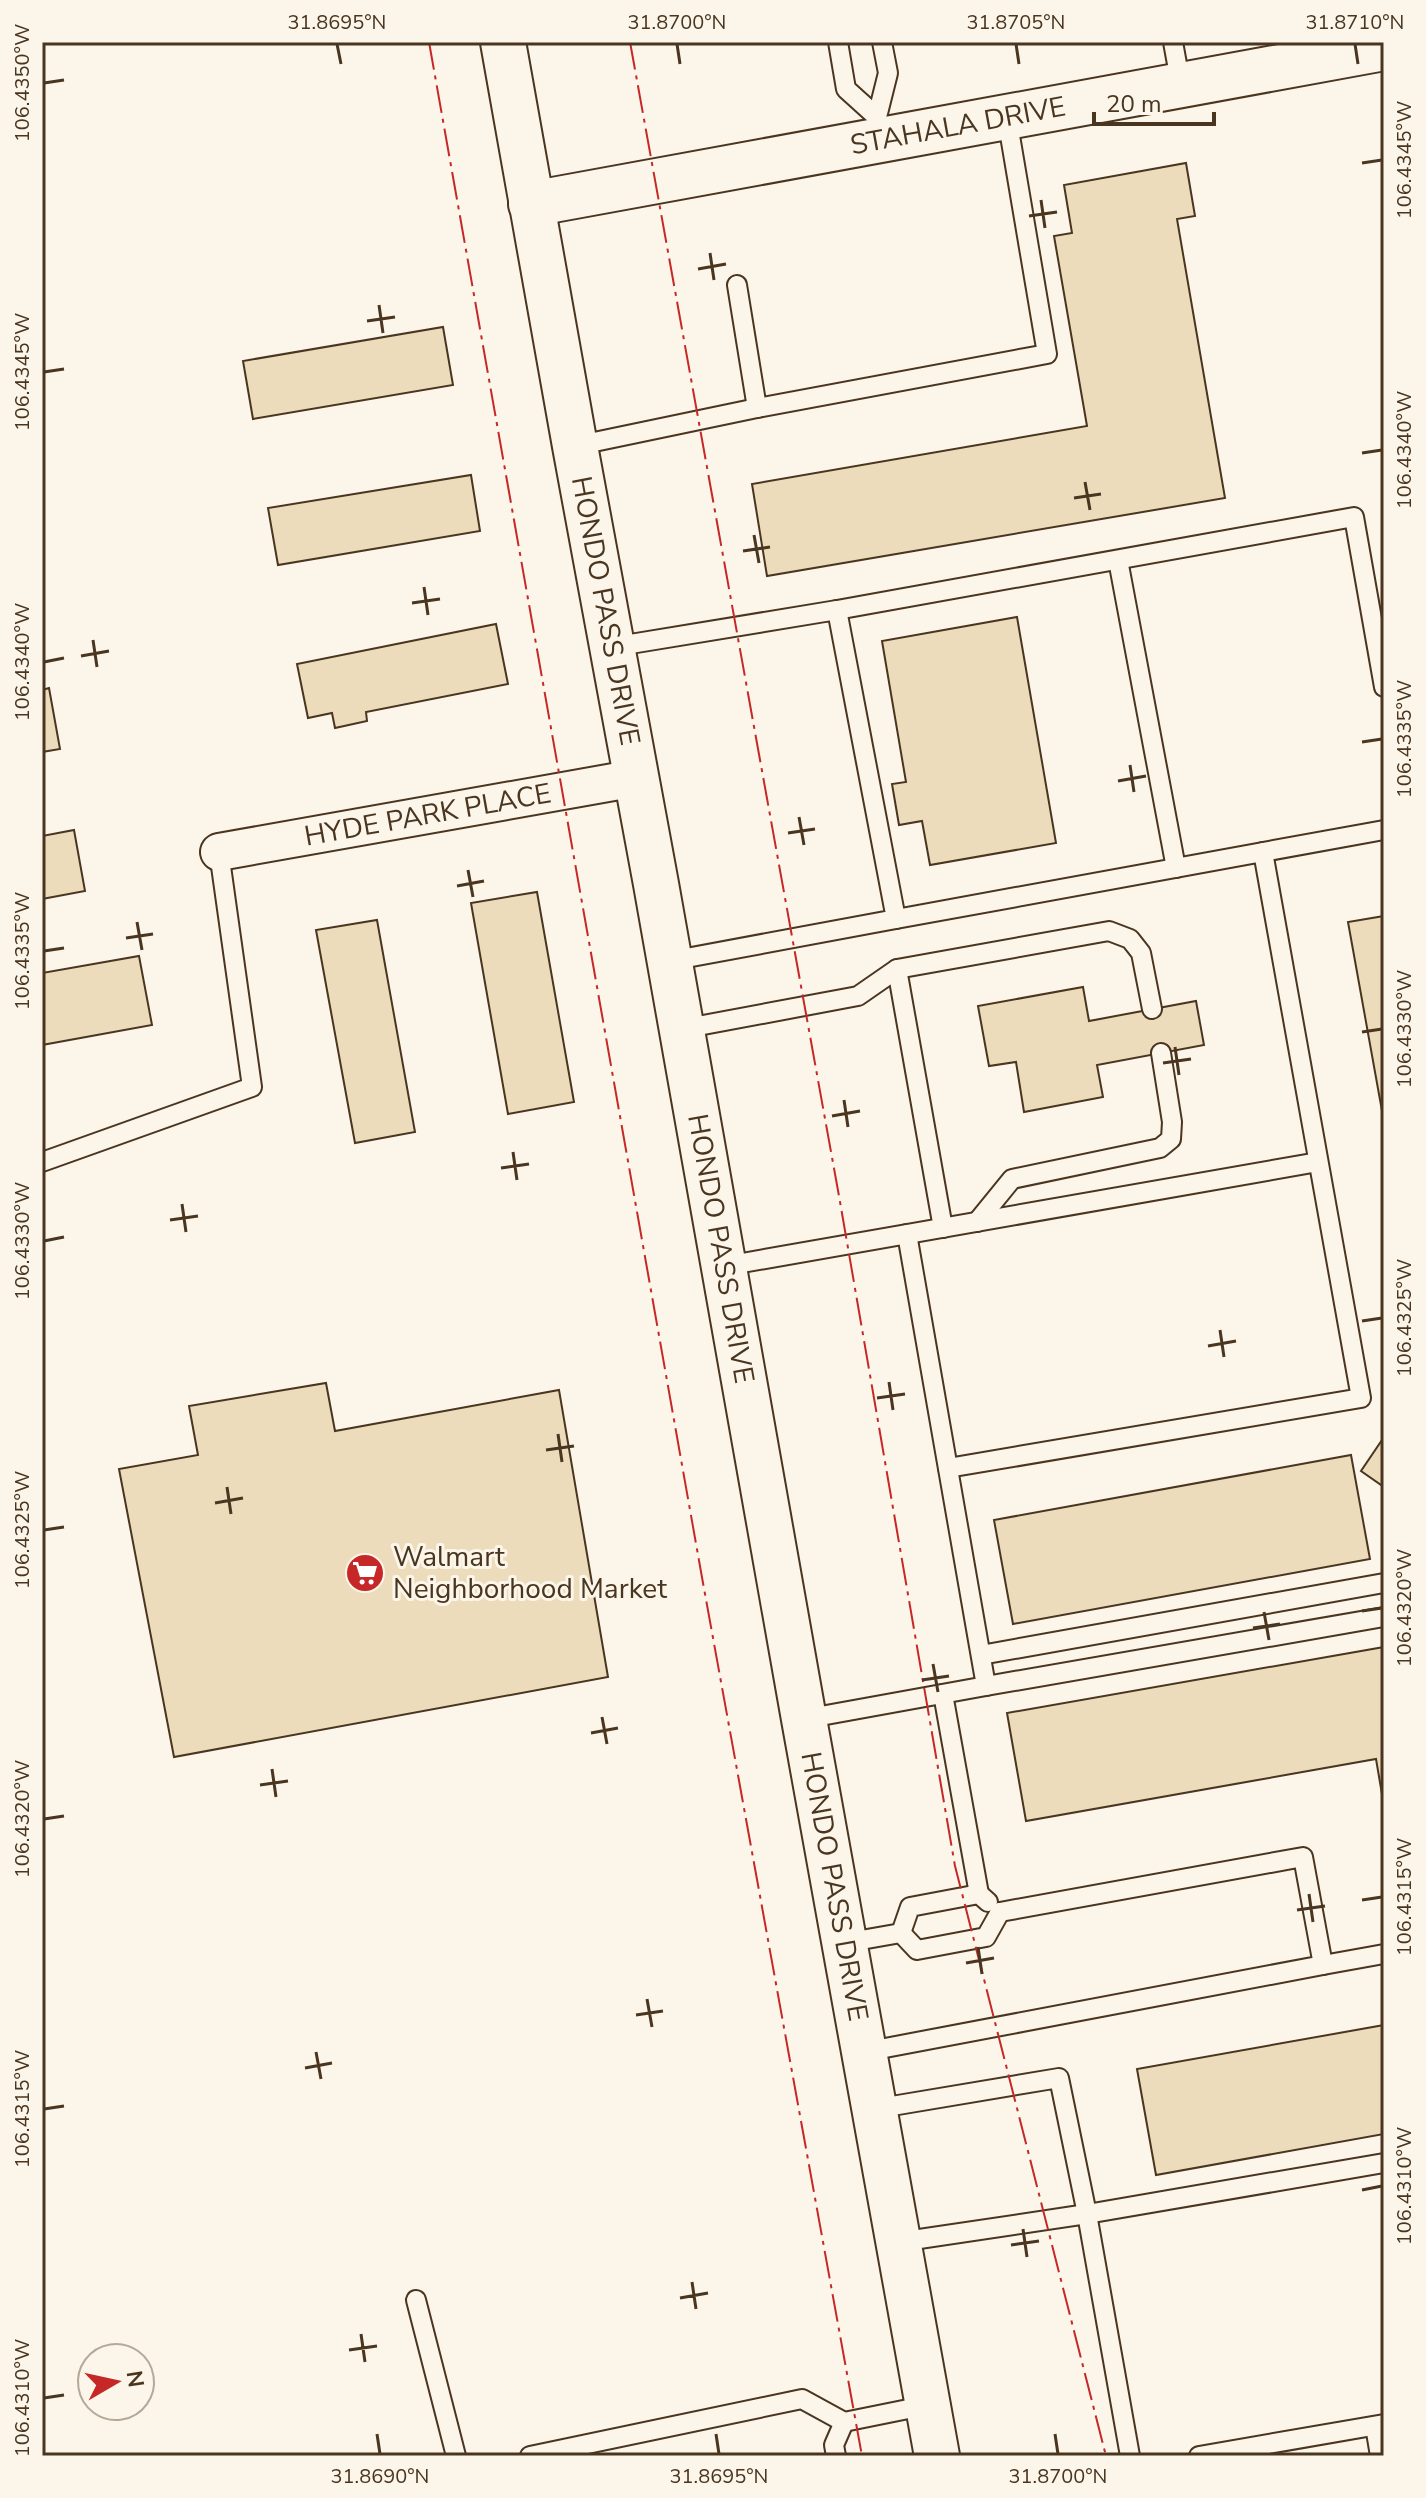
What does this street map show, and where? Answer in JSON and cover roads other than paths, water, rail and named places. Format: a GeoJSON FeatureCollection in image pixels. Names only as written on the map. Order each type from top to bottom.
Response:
{"type":"FeatureCollection","features":[{"type":"Feature","properties":{"kind":"main road","name":"HONDO PASS DRIVE"},"geometry":{"type":"LineString","coordinates":[[503,42],[937,2456]]}},
{"type":"Feature","properties":{"kind":"main road","name":"STAHALA DRIVE"},"geometry":{"type":"LineString","coordinates":[[531,204],[879,129],[1007,118],[1181,86],[1290,54],[1384,48]]}},
{"type":"Feature","properties":{"kind":"street","name":"HYDE PARK PLACE"},"geometry":{"type":"LineString","coordinates":[[219,852],[636,778]]}},
{"type":"Feature","properties":{"kind":"lane"},"geometry":{"type":"LineString","coordinates":[[838,42],[846,89],[879,129]]}},
{"type":"Feature","properties":{"kind":"lane"},"geometry":{"type":"LineString","coordinates":[[879,129],[888,73],[882,42]]}},
{"type":"Feature","properties":{"kind":"lane"},"geometry":{"type":"LineString","coordinates":[[1173,42],[1181,86]]}},
{"type":"Feature","properties":{"kind":"lane"},"geometry":{"type":"LineString","coordinates":[[575,446],[757,408],[1047,354],[1007,118]]}},
{"type":"Feature","properties":{"kind":"lane"},"geometry":{"type":"LineString","coordinates":[[737,285],[757,408]]}},
{"type":"Feature","properties":{"kind":"lane"},"geometry":{"type":"LineString","coordinates":[[612,647],[1354,517],[1384,687]]}},
{"type":"Feature","properties":{"kind":"lane"},"geometry":{"type":"LineString","coordinates":[[1118,560],[1176,868]]}},
{"type":"Feature","properties":{"kind":"lane"},"geometry":{"type":"LineString","coordinates":[[837,610],[896,919]]}},
{"type":"Feature","properties":{"kind":"lane"},"geometry":{"type":"LineString","coordinates":[[670,961],[1384,830]]}},
{"type":"Feature","properties":{"kind":"lane"},"geometry":{"type":"LineString","coordinates":[[42,1162],[252,1087],[219,852]]}},
{"type":"Feature","properties":{"kind":"lane"},"geometry":{"type":"LineString","coordinates":[[948,1468],[1361,1398],[1263,852]]}},
{"type":"Feature","properties":{"kind":"lane"},"geometry":{"type":"LineString","coordinates":[[682,1029],[858,996],[897,969],[1109,931],[1130,939],[1141,953],[1152,1009]]}},
{"type":"Feature","properties":{"kind":"lane"},"geometry":{"type":"LineString","coordinates":[[897,969],[943,1228]]}},
{"type":"Feature","properties":{"kind":"lane"},"geometry":{"type":"LineString","coordinates":[[977,1222],[1012,1179],[1160,1148],[1171,1139],[1172,1122],[1161,1053]]}},
{"type":"Feature","properties":{"kind":"lane"},"geometry":{"type":"LineString","coordinates":[[725,1266],[1318,1162]]}},
{"type":"Feature","properties":{"kind":"lane"},"geometry":{"type":"LineString","coordinates":[[907,1234],[986,1686]]}},
{"type":"Feature","properties":{"kind":"lane"},"geometry":{"type":"LineString","coordinates":[[981,1655],[1384,1583]]}},
{"type":"Feature","properties":{"kind":"lane"},"geometry":{"type":"LineString","coordinates":[[804,1719],[1384,1617]]}},
{"type":"Feature","properties":{"kind":"lane"},"geometry":{"type":"LineString","coordinates":[[943,1694],[979,1894],[1000,1912]]}},
{"type":"Feature","properties":{"kind":"lane"},"geometry":{"type":"LineString","coordinates":[[1000,1912],[1303,1857],[1323,1965]]}},
{"type":"Feature","properties":{"kind":"lane"},"geometry":{"type":"LineString","coordinates":[[901,1933],[910,1907],[979,1894]]}},
{"type":"Feature","properties":{"kind":"lane"},"geometry":{"type":"LineString","coordinates":[[901,1933],[917,1950],[986,1937],[1000,1912]]}},
{"type":"Feature","properties":{"kind":"lane"},"geometry":{"type":"LineString","coordinates":[[844,1943],[901,1933]]}},
{"type":"Feature","properties":{"kind":"lane"},"geometry":{"type":"LineString","coordinates":[[864,2052],[1384,1954]]}},
{"type":"Feature","properties":{"kind":"lane"},"geometry":{"type":"LineString","coordinates":[[874,2109],[1059,2078],[1087,2214],[1130,2456]]}},
{"type":"Feature","properties":{"kind":"lane"},"geometry":{"type":"LineString","coordinates":[[899,2242],[1087,2214],[1384,2163]]}},
{"type":"Feature","properties":{"kind":"lane"},"geometry":{"type":"LineString","coordinates":[[416,2300],[456,2456]]}},
{"type":"Feature","properties":{"kind":"lane"},"geometry":{"type":"LineString","coordinates":[[530,2456],[802,2399],[844,2422],[928,2405]]}},
{"type":"Feature","properties":{"kind":"lane"},"geometry":{"type":"LineString","coordinates":[[832,2452],[844,2422]]}},
{"type":"Feature","properties":{"kind":"lane"},"geometry":{"type":"LineString","coordinates":[[1199,2456],[1379,2425],[1380,2456]]}},
{"type":"Feature","properties":{"kind":"place","name":"Walmart Neighborhood Market"},"geometry":{"type":"Point","coordinates":[365,1573]}}]}
